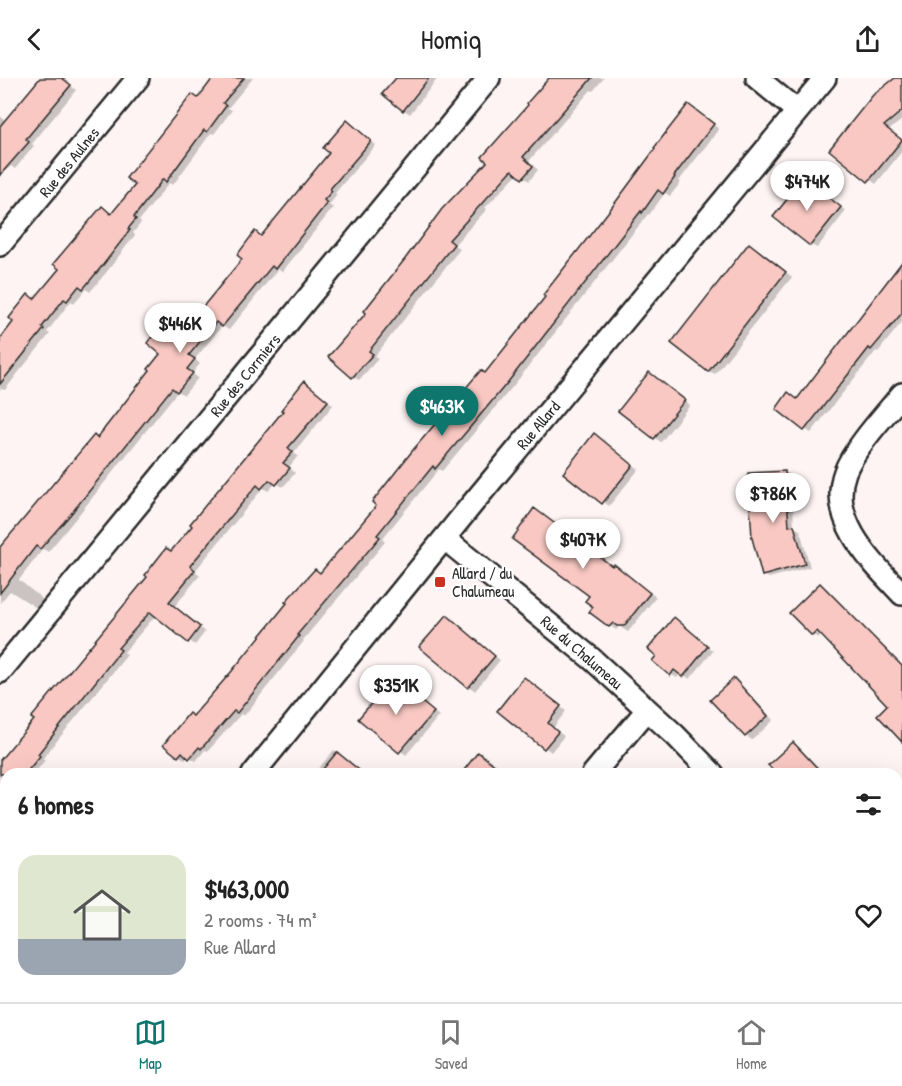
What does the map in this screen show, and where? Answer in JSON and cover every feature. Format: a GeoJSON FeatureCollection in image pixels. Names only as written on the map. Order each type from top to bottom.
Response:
{"type":"FeatureCollection","features":[{"type":"Feature","properties":{"kind":"street","name":"Rue des Aulnes"},"geometry":{"type":"LineString","coordinates":[[0,245],[138,78]]}},
{"type":"Feature","properties":{"kind":"street","name":"Rue des Cormiers"},"geometry":{"type":"LineString","coordinates":[[0,672],[489,78]]}},
{"type":"Feature","properties":{"kind":"street"},"geometry":{"type":"LineString","coordinates":[[757,78],[797,111]]}},
{"type":"Feature","properties":{"kind":"street","name":"Rue Allard"},"geometry":{"type":"LineString","coordinates":[[258,768],[825,78]]}},
{"type":"Feature","properties":{"kind":"street"},"geometry":{"type":"LineString","coordinates":[[902,394],[853,456],[844,472],[841,489],[846,519],[854,537],[862,550],[902,594]]}},
{"type":"Feature","properties":{"kind":"street","name":"Rue du Chalumeau"},"geometry":{"type":"LineString","coordinates":[[444,539],[540,616],[675,735],[707,768]]}},
{"type":"Feature","properties":{"kind":"street"},"geometry":{"type":"LineString","coordinates":[[598,768],[647,710]]}},
{"type":"Feature","properties":{"kind":"building"},"geometry":{"type":"Polygon","coordinates":[[[40,78],[62,78],[71,85],[26,139],[29,142],[0,175],[0,126],[40,78]]]}},
{"type":"Feature","properties":{"kind":"building"},"geometry":{"type":"Polygon","coordinates":[[[213,78],[244,78],[223,103],[226,106],[207,132],[204,130],[166,182],[163,179],[134,217],[136,219],[128,229],[130,230],[103,265],[83,289],[79,286],[67,301],[64,299],[42,327],[44,329],[0,384],[0,339],[13,322],[9,318],[28,294],[34,299],[59,269],[53,264],[102,206],[111,214],[135,185],[126,178],[192,94],[198,98],[213,78]]]}},
{"type":"Feature","properties":{"kind":"building"},"geometry":{"type":"Polygon","coordinates":[[[396,78],[429,78],[403,111],[382,94],[396,78]]]}},
{"type":"Feature","properties":{"kind":"building"},"geometry":{"type":"Polygon","coordinates":[[[549,78],[592,78],[523,157],[533,166],[522,179],[512,170],[449,240],[454,244],[369,351],[373,354],[352,378],[328,357],[366,313],[364,311],[442,209],[487,162],[482,157],[549,78]]]}},
{"type":"Feature","properties":{"kind":"building"},"geometry":{"type":"Polygon","coordinates":[[[895,78],[902,78],[902,111],[884,126],[902,140],[868,182],[829,150],[873,95],[895,78]]]}},
{"type":"Feature","properties":{"kind":"building"},"geometry":{"type":"Polygon","coordinates":[[[688,104],[714,124],[663,194],[658,190],[508,382],[435,469],[433,466],[377,535],[380,537],[297,635],[299,636],[237,713],[234,711],[201,749],[199,747],[189,759],[182,752],[178,757],[163,745],[189,713],[193,716],[232,671],[287,603],[285,602],[315,569],[320,573],[376,506],[372,502],[413,450],[481,370],[485,373],[545,297],[543,295],[688,104]]]}},
{"type":"Feature","properties":{"kind":"building"},"geometry":{"type":"Polygon","coordinates":[[[347,120],[371,141],[330,189],[332,191],[324,200],[327,203],[275,269],[272,266],[222,327],[216,322],[189,355],[195,359],[187,369],[193,373],[177,392],[172,388],[70,515],[40,549],[36,546],[0,593],[0,547],[94,435],[97,438],[150,370],[148,369],[160,354],[147,343],[159,328],[172,339],[180,329],[183,331],[242,259],[237,255],[255,231],[261,236],[329,153],[323,148],[347,120]]]}},
{"type":"Feature","properties":{"kind":"building"},"geometry":{"type":"Polygon","coordinates":[[[804,178],[841,207],[810,246],[773,217],[804,178]]]}},
{"type":"Feature","properties":{"kind":"building"},"geometry":{"type":"Polygon","coordinates":[[[749,243],[786,272],[708,372],[671,343],[749,243]]]}},
{"type":"Feature","properties":{"kind":"building"},"geometry":{"type":"Polygon","coordinates":[[[902,262],[902,313],[871,350],[869,348],[804,431],[776,409],[788,392],[797,399],[902,262]]]}},
{"type":"Feature","properties":{"kind":"building"},"geometry":{"type":"Polygon","coordinates":[[[649,372],[685,400],[654,439],[618,411],[649,372]]]}},
{"type":"Feature","properties":{"kind":"building"},"geometry":{"type":"Polygon","coordinates":[[[304,381],[328,401],[288,448],[293,452],[283,463],[290,468],[276,485],[269,480],[261,489],[257,485],[190,566],[195,570],[169,602],[200,627],[188,643],[150,612],[118,648],[121,650],[38,754],[40,756],[30,768],[0,768],[0,760],[34,720],[31,718],[147,577],[145,575],[166,548],[171,551],[192,526],[190,524],[283,411],[281,410],[304,381]]]}},
{"type":"Feature","properties":{"kind":"building"},"geometry":{"type":"Polygon","coordinates":[[[594,433],[633,465],[602,504],[563,473],[594,433]]]}},
{"type":"Feature","properties":{"kind":"building"},"geometry":{"type":"Polygon","coordinates":[[[785,471],[789,526],[794,525],[805,564],[762,576],[752,538],[748,473],[785,471]]]}},
{"type":"Feature","properties":{"kind":"building"},"geometry":{"type":"Polygon","coordinates":[[[534,508],[612,566],[614,564],[650,593],[624,626],[617,626],[613,623],[609,627],[589,612],[593,607],[585,601],[589,596],[512,539],[534,508]]]}},
{"type":"Feature","properties":{"kind":"building"},"geometry":{"type":"Polygon","coordinates":[[[820,583],[902,666],[902,742],[877,715],[887,705],[817,631],[812,636],[789,613],[820,583]]]}},
{"type":"Feature","properties":{"kind":"building"},"geometry":{"type":"Polygon","coordinates":[[[447,615],[495,656],[468,688],[419,647],[447,615]]]}},
{"type":"Feature","properties":{"kind":"building"},"geometry":{"type":"Polygon","coordinates":[[[674,617],[708,646],[683,677],[674,670],[670,676],[652,661],[656,656],[648,649],[674,617]]]}},
{"type":"Feature","properties":{"kind":"building"},"geometry":{"type":"Polygon","coordinates":[[[524,677],[561,706],[548,723],[558,732],[544,749],[497,711],[524,677]]]}},
{"type":"Feature","properties":{"kind":"building"},"geometry":{"type":"Polygon","coordinates":[[[393,678],[434,712],[399,753],[358,719],[393,678]]]}},
{"type":"Feature","properties":{"kind":"building"},"geometry":{"type":"Polygon","coordinates":[[[734,678],[768,716],[745,737],[710,700],[734,678]]]}},
{"type":"Feature","properties":{"kind":"building"},"geometry":{"type":"Polygon","coordinates":[[[793,742],[817,768],[771,768],[768,765],[793,742]]]}},
{"type":"Feature","properties":{"kind":"building"},"geometry":{"type":"Polygon","coordinates":[[[337,752],[357,768],[324,768],[337,752]]]}},
{"type":"Feature","properties":{"kind":"building"},"geometry":{"type":"Polygon","coordinates":[[[478,752],[498,768],[466,768],[478,752]]]}},
{"type":"Feature","properties":{"kind":"place","name":"Allard / du Chalumeau"},"geometry":{"type":"Point","coordinates":[440,582]}}]}
